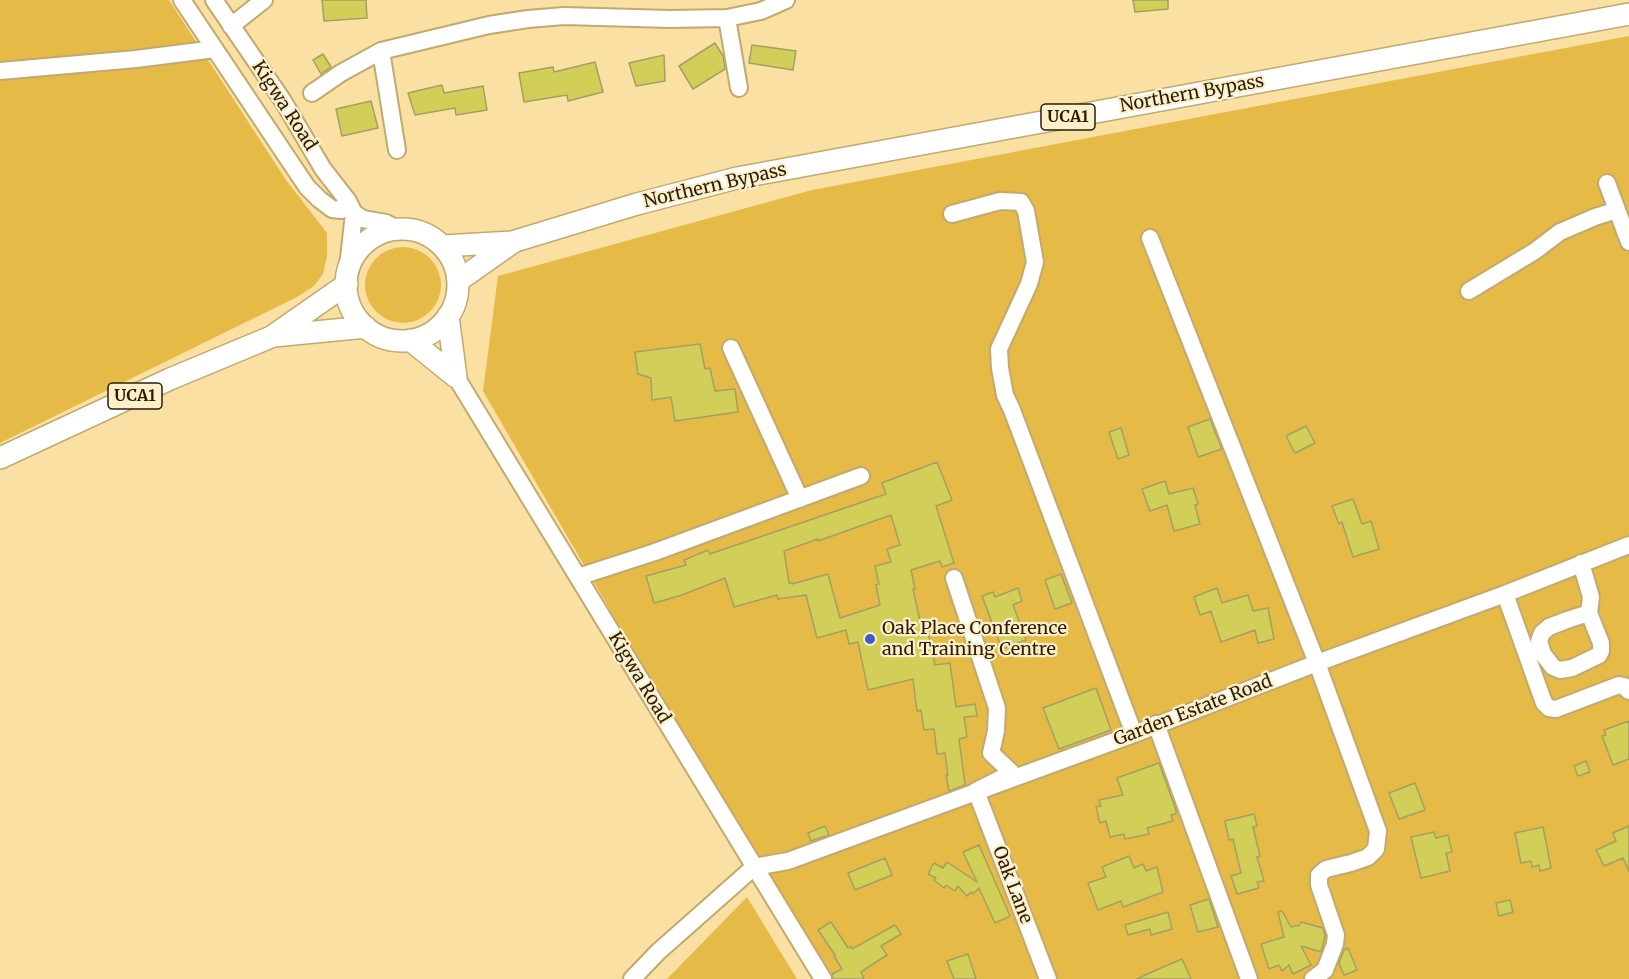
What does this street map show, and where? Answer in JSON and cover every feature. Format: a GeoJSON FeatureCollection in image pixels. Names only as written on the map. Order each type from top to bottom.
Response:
{"type":"FeatureCollection","features":[{"type":"Feature","properties":{"kind":"main road","name":"Northern Bypass"},"geometry":{"type":"LineString","coordinates":[[512,242],[637,204],[737,178],[1629,14]]}},
{"type":"Feature","properties":{"kind":"main road"},"geometry":{"type":"LineString","coordinates":[[397,229],[419,231],[443,246],[451,256],[458,281],[455,304],[439,327],[428,334],[400,341],[386,339],[372,332],[359,321],[351,308],[346,292],[351,261],[361,247],[373,237],[397,229]]}},
{"type":"Feature","properties":{"kind":"main road","name":"UCA1"},"geometry":{"type":"LineString","coordinates":[[443,246],[512,242]]}},
{"type":"Feature","properties":{"kind":"main road","name":"UCA1"},"geometry":{"type":"LineString","coordinates":[[458,281],[512,242]]}},
{"type":"Feature","properties":{"kind":"main road","name":"UCA1"},"geometry":{"type":"LineString","coordinates":[[0,458],[170,379],[271,337],[347,280]]}},
{"type":"Feature","properties":{"kind":"main road"},"geometry":{"type":"LineString","coordinates":[[448,316],[456,377]]}},
{"type":"Feature","properties":{"kind":"main road","name":"UCA1"},"geometry":{"type":"LineString","coordinates":[[271,337],[366,327]]}},
{"type":"Feature","properties":{"kind":"main road"},"geometry":{"type":"LineString","coordinates":[[410,340],[456,377]]}},
{"type":"Feature","properties":{"kind":"street"},"geometry":{"type":"LineString","coordinates":[[182,0],[307,188],[319,200],[332,208],[341,210],[351,207]]}},
{"type":"Feature","properties":{"kind":"street","name":"Kigwa Road"},"geometry":{"type":"LineString","coordinates":[[214,0],[351,207]]}},
{"type":"Feature","properties":{"kind":"street"},"geometry":{"type":"LineString","coordinates":[[231,26],[264,0]]}},
{"type":"Feature","properties":{"kind":"street"},"geometry":{"type":"LineString","coordinates":[[312,93],[341,73],[381,51],[489,25],[564,16],[727,18],[761,11],[786,0]]}},
{"type":"Feature","properties":{"kind":"street"},"geometry":{"type":"LineString","coordinates":[[727,18],[739,88]]}},
{"type":"Feature","properties":{"kind":"street"},"geometry":{"type":"LineString","coordinates":[[0,71],[136,59],[215,49]]}},
{"type":"Feature","properties":{"kind":"street"},"geometry":{"type":"LineString","coordinates":[[381,51],[397,150]]}},
{"type":"Feature","properties":{"kind":"street"},"geometry":{"type":"LineString","coordinates":[[1607,183],[1629,242]]}},
{"type":"Feature","properties":{"kind":"street"},"geometry":{"type":"LineString","coordinates":[[952,214],[1000,201],[1021,202],[1026,211],[1035,262],[1029,284],[999,349],[1005,395],[1134,734]]}},
{"type":"Feature","properties":{"kind":"street"},"geometry":{"type":"LineString","coordinates":[[351,207],[363,219],[386,223],[397,229]]}},
{"type":"Feature","properties":{"kind":"street"},"geometry":{"type":"LineString","coordinates":[[347,280],[351,207]]}},
{"type":"Feature","properties":{"kind":"street"},"geometry":{"type":"LineString","coordinates":[[1469,291],[1535,251],[1560,232],[1617,210]]}},
{"type":"Feature","properties":{"kind":"street"},"geometry":{"type":"LineString","coordinates":[[1150,238],[1317,663],[1378,831],[1376,849],[1368,857],[1326,869],[1319,875],[1319,885],[1336,935],[1325,970],[1313,979]]}},
{"type":"Feature","properties":{"kind":"street"},"geometry":{"type":"LineString","coordinates":[[731,348],[800,499]]}},
{"type":"Feature","properties":{"kind":"street","name":"Kigwa Road"},"geometry":{"type":"LineString","coordinates":[[456,377],[822,979]]}},
{"type":"Feature","properties":{"kind":"street"},"geometry":{"type":"LineString","coordinates":[[578,577],[655,552],[861,476]]}},
{"type":"Feature","properties":{"kind":"street","name":"Garden Estate Road"},"geometry":{"type":"LineString","coordinates":[[754,867],[788,861],[1134,734],[1629,545]]}},
{"type":"Feature","properties":{"kind":"street"},"geometry":{"type":"LineString","coordinates":[[1581,563],[1591,597],[1589,614]]}},
{"type":"Feature","properties":{"kind":"street"},"geometry":{"type":"LineString","coordinates":[[954,578],[997,708],[996,730],[991,753],[1012,773],[976,791]]}},
{"type":"Feature","properties":{"kind":"street"},"geometry":{"type":"LineString","coordinates":[[1505,594],[1545,704],[1549,708],[1556,709],[1619,685],[1629,692]]}},
{"type":"Feature","properties":{"kind":"street"},"geometry":{"type":"LineString","coordinates":[[1156,724],[1249,979]]}},
{"type":"Feature","properties":{"kind":"street","name":"Oak Lane"},"geometry":{"type":"LineString","coordinates":[[976,791],[1047,979]]}},
{"type":"Feature","properties":{"kind":"street"},"geometry":{"type":"LineString","coordinates":[[632,979],[658,952],[754,867]]}},
{"type":"Feature","properties":{"kind":"shaded area"},"geometry":{"type":"Polygon","coordinates":[[[0,0],[169,0],[286,180],[327,233],[327,256],[323,274],[314,286],[297,297],[0,443],[0,0]]]}},
{"type":"Feature","properties":{"kind":"shaded area"},"geometry":{"type":"Polygon","coordinates":[[[1629,36],[1629,979],[824,979],[483,391],[498,276],[812,190],[1629,36]]]}},
{"type":"Feature","properties":{"kind":"shaded area"},"geometry":{"type":"Polygon","coordinates":[[[403,247],[418,250],[430,258],[438,270],[441,285],[438,300],[430,312],[418,320],[403,323],[388,320],[376,312],[368,300],[365,285],[368,270],[376,258],[388,250],[403,247]]]}},
{"type":"Feature","properties":{"kind":"shaded area"},"geometry":{"type":"Polygon","coordinates":[[[747,897],[797,979],[667,979],[747,897]]]}},
{"type":"Feature","properties":{"kind":"building"},"geometry":{"type":"Polygon","coordinates":[[[322,0],[366,0],[367,18],[324,21],[322,0]]]}},
{"type":"Feature","properties":{"kind":"building"},"geometry":{"type":"Polygon","coordinates":[[[1133,0],[1168,0],[1168,9],[1135,12],[1133,0]]]}},
{"type":"Feature","properties":{"kind":"building"},"geometry":{"type":"Polygon","coordinates":[[[715,43],[723,56],[725,69],[693,89],[679,66],[715,43]]]}},
{"type":"Feature","properties":{"kind":"building"},"geometry":{"type":"Polygon","coordinates":[[[752,45],[796,51],[793,70],[749,63],[752,45]]]}},
{"type":"Feature","properties":{"kind":"building"},"geometry":{"type":"Polygon","coordinates":[[[323,54],[331,67],[321,74],[313,60],[323,54]]]}},
{"type":"Feature","properties":{"kind":"building"},"geometry":{"type":"Polygon","coordinates":[[[664,55],[665,81],[636,86],[629,63],[664,55]]]}},
{"type":"Feature","properties":{"kind":"building"},"geometry":{"type":"Polygon","coordinates":[[[595,62],[603,92],[568,101],[567,95],[524,102],[519,73],[553,67],[554,72],[595,62]]]}},
{"type":"Feature","properties":{"kind":"building"},"geometry":{"type":"Polygon","coordinates":[[[442,85],[444,93],[483,86],[487,110],[456,115],[455,108],[415,115],[408,93],[442,85]]]}},
{"type":"Feature","properties":{"kind":"building"},"geometry":{"type":"Polygon","coordinates":[[[371,101],[378,128],[342,136],[336,109],[371,101]]]}},
{"type":"Feature","properties":{"kind":"building"},"geometry":{"type":"Polygon","coordinates":[[[700,344],[705,369],[710,368],[715,391],[735,389],[738,412],[675,421],[671,397],[652,400],[651,378],[638,374],[635,352],[700,344]]]}},
{"type":"Feature","properties":{"kind":"building"},"geometry":{"type":"Polygon","coordinates":[[[1210,419],[1222,449],[1198,457],[1188,427],[1210,419]]]}},
{"type":"Feature","properties":{"kind":"building"},"geometry":{"type":"Polygon","coordinates":[[[1306,426],[1315,443],[1295,453],[1286,436],[1306,426]]]}},
{"type":"Feature","properties":{"kind":"building"},"geometry":{"type":"Polygon","coordinates":[[[1121,428],[1129,455],[1118,459],[1109,432],[1121,428]]]}},
{"type":"Feature","properties":{"kind":"building"},"geometry":{"type":"Polygon","coordinates":[[[937,462],[952,500],[936,506],[954,563],[942,567],[940,561],[911,570],[920,621],[925,620],[935,665],[950,663],[956,707],[975,704],[977,716],[964,717],[967,737],[959,739],[965,785],[949,791],[945,753],[937,754],[934,729],[924,730],[921,710],[917,711],[913,679],[868,690],[858,642],[849,644],[846,630],[817,638],[806,595],[778,599],[777,595],[734,607],[725,578],[654,603],[646,576],[686,565],[684,560],[708,550],[710,554],[886,494],[882,483],[937,462]],[[891,515],[818,541],[818,539],[784,551],[789,583],[828,574],[840,618],[880,605],[875,566],[891,562],[887,549],[900,545],[891,515]]]}},
{"type":"Feature","properties":{"kind":"building"},"geometry":{"type":"Polygon","coordinates":[[[1165,481],[1169,494],[1193,488],[1198,504],[1195,505],[1200,524],[1174,531],[1167,505],[1150,511],[1142,489],[1165,481]]]}},
{"type":"Feature","properties":{"kind":"building"},"geometry":{"type":"Polygon","coordinates":[[[1353,499],[1362,524],[1371,521],[1379,549],[1353,557],[1342,522],[1339,524],[1332,506],[1353,499]]]}},
{"type":"Feature","properties":{"kind":"building"},"geometry":{"type":"Polygon","coordinates":[[[1061,574],[1072,603],[1055,609],[1045,580],[1061,574]]]}},
{"type":"Feature","properties":{"kind":"building"},"geometry":{"type":"Polygon","coordinates":[[[1018,588],[1022,601],[1013,605],[1026,640],[1002,649],[982,596],[993,592],[995,597],[1018,588]]]}},
{"type":"Feature","properties":{"kind":"building"},"geometry":{"type":"Polygon","coordinates":[[[1217,588],[1222,603],[1248,595],[1253,611],[1268,608],[1274,639],[1258,643],[1255,630],[1221,642],[1211,611],[1200,615],[1194,597],[1217,588]]]}},
{"type":"Feature","properties":{"kind":"building"},"geometry":{"type":"Polygon","coordinates":[[[1096,688],[1111,730],[1059,749],[1043,708],[1096,688]]]}},
{"type":"Feature","properties":{"kind":"building"},"geometry":{"type":"Polygon","coordinates":[[[1629,721],[1629,759],[1613,765],[1602,736],[1606,735],[1604,730],[1629,721]]]}},
{"type":"Feature","properties":{"kind":"building"},"geometry":{"type":"Polygon","coordinates":[[[1586,761],[1590,772],[1578,776],[1574,766],[1586,761]]]}},
{"type":"Feature","properties":{"kind":"building"},"geometry":{"type":"Polygon","coordinates":[[[1159,763],[1176,810],[1176,814],[1171,815],[1173,821],[1147,828],[1149,834],[1125,839],[1124,834],[1110,837],[1106,821],[1100,823],[1096,807],[1101,806],[1099,800],[1123,795],[1117,778],[1159,763]]]}},
{"type":"Feature","properties":{"kind":"building"},"geometry":{"type":"Polygon","coordinates":[[[1415,783],[1425,810],[1399,819],[1389,793],[1415,783]]]}},
{"type":"Feature","properties":{"kind":"building"},"geometry":{"type":"Polygon","coordinates":[[[1254,814],[1257,826],[1253,827],[1260,856],[1257,857],[1264,881],[1257,882],[1259,888],[1237,894],[1231,876],[1241,873],[1233,839],[1229,840],[1225,821],[1254,814]]]}},
{"type":"Feature","properties":{"kind":"building"},"geometry":{"type":"Polygon","coordinates":[[[825,826],[829,835],[811,841],[808,833],[825,826]]]}},
{"type":"Feature","properties":{"kind":"building"},"geometry":{"type":"Polygon","coordinates":[[[1629,826],[1629,871],[1623,858],[1604,866],[1596,850],[1616,841],[1613,833],[1629,826]]]}},
{"type":"Feature","properties":{"kind":"building"},"geometry":{"type":"Polygon","coordinates":[[[1543,827],[1551,868],[1540,871],[1539,865],[1532,867],[1531,861],[1521,863],[1515,833],[1543,827]]]}},
{"type":"Feature","properties":{"kind":"building"},"geometry":{"type":"Polygon","coordinates":[[[1434,832],[1436,838],[1448,835],[1452,852],[1446,853],[1450,871],[1421,878],[1411,837],[1434,832]]]}},
{"type":"Feature","properties":{"kind":"building"},"geometry":{"type":"Polygon","coordinates":[[[979,845],[1010,916],[995,923],[979,888],[967,896],[958,886],[955,891],[946,885],[944,888],[934,880],[936,878],[928,874],[934,863],[943,868],[947,862],[977,882],[963,852],[979,845]]]}},
{"type":"Feature","properties":{"kind":"building"},"geometry":{"type":"Polygon","coordinates":[[[1129,856],[1134,868],[1143,864],[1146,871],[1157,867],[1163,892],[1123,907],[1121,901],[1098,910],[1088,883],[1106,877],[1102,867],[1129,856]]]}},
{"type":"Feature","properties":{"kind":"building"},"geometry":{"type":"Polygon","coordinates":[[[885,858],[892,875],[855,890],[848,873],[885,858]]]}},
{"type":"Feature","properties":{"kind":"building"},"geometry":{"type":"Polygon","coordinates":[[[1209,899],[1218,927],[1198,932],[1190,905],[1209,899]]]}},
{"type":"Feature","properties":{"kind":"building"},"geometry":{"type":"Polygon","coordinates":[[[1510,900],[1513,912],[1499,916],[1496,903],[1510,900]]]}},
{"type":"Feature","properties":{"kind":"building"},"geometry":{"type":"Polygon","coordinates":[[[1282,911],[1291,927],[1300,925],[1301,922],[1323,928],[1325,936],[1321,952],[1301,946],[1311,965],[1293,974],[1289,965],[1282,971],[1279,965],[1269,969],[1261,944],[1284,937],[1278,912],[1282,911]]]}},
{"type":"Feature","properties":{"kind":"building"},"geometry":{"type":"Polygon","coordinates":[[[1168,912],[1172,929],[1151,935],[1150,929],[1128,935],[1125,925],[1168,912]]]}},
{"type":"Feature","properties":{"kind":"building"},"geometry":{"type":"Polygon","coordinates":[[[831,922],[848,948],[851,946],[852,949],[895,925],[901,934],[881,946],[887,955],[861,972],[864,979],[833,979],[832,974],[842,969],[818,930],[831,922]]]}},
{"type":"Feature","properties":{"kind":"building"},"geometry":{"type":"Polygon","coordinates":[[[1348,948],[1357,970],[1344,975],[1339,963],[1344,950],[1348,948]]]}},
{"type":"Feature","properties":{"kind":"building"},"geometry":{"type":"Polygon","coordinates":[[[968,954],[976,979],[954,979],[947,961],[968,954]]]}},
{"type":"Feature","properties":{"kind":"building"},"geometry":{"type":"Polygon","coordinates":[[[1182,959],[1191,979],[1137,979],[1163,967],[1182,959]]]}},
{"type":"Feature","properties":{"kind":"place","name":"Oak Place Conference and Training Centre"},"geometry":{"type":"Point","coordinates":[870,639]}}]}
